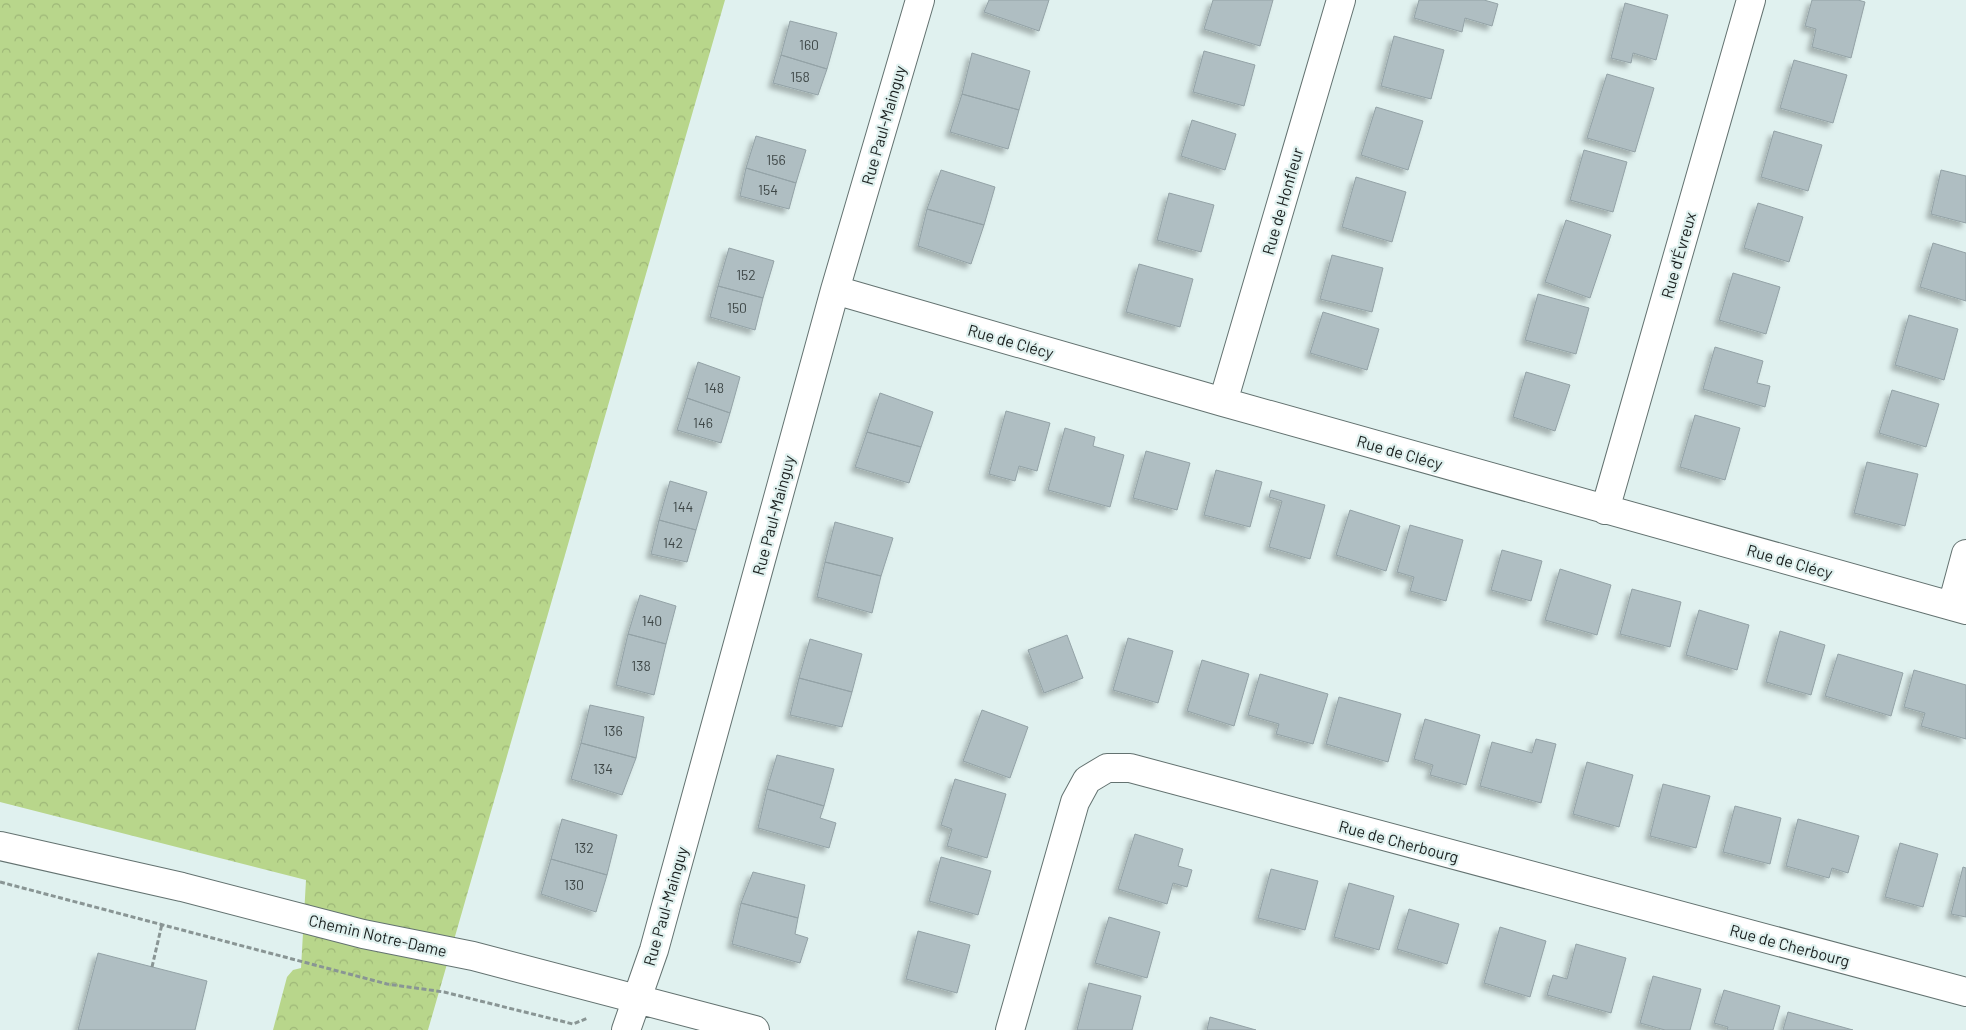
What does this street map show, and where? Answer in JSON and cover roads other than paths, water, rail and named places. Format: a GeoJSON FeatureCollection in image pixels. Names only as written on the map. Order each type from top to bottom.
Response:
{"type":"FeatureCollection","features":[{"type":"Feature","properties":{"kind":"street","name":"Rue Paul-Mainguy"},"geometry":{"type":"LineString","coordinates":[[626,1030],[654,950],[835,290],[920,0]]}},
{"type":"Feature","properties":{"kind":"street","name":"Rue de Honfleur"},"geometry":{"type":"LineString","coordinates":[[1223,402],[1341,0]]}},
{"type":"Feature","properties":{"kind":"street","name":"Rue d'Évreux"},"geometry":{"type":"LineString","coordinates":[[1605,510],[1751,0]]}},
{"type":"Feature","properties":{"kind":"street","name":"Rue de Clécy"},"geometry":{"type":"LineString","coordinates":[[835,290],[1223,402],[1959,608]]}},
{"type":"Feature","properties":{"kind":"street"},"geometry":{"type":"LineString","coordinates":[[1959,608],[1966,554]]}},
{"type":"Feature","properties":{"kind":"street","name":"Rue de Cherbourg"},"geometry":{"type":"LineString","coordinates":[[1010,1030],[1075,802],[1087,780],[1107,768],[1130,768],[1966,992]]}},
{"type":"Feature","properties":{"kind":"street","name":"Chemin Notre-Dame"},"geometry":{"type":"LineString","coordinates":[[0,846],[182,887],[363,934],[473,956],[755,1030]]}}]}
